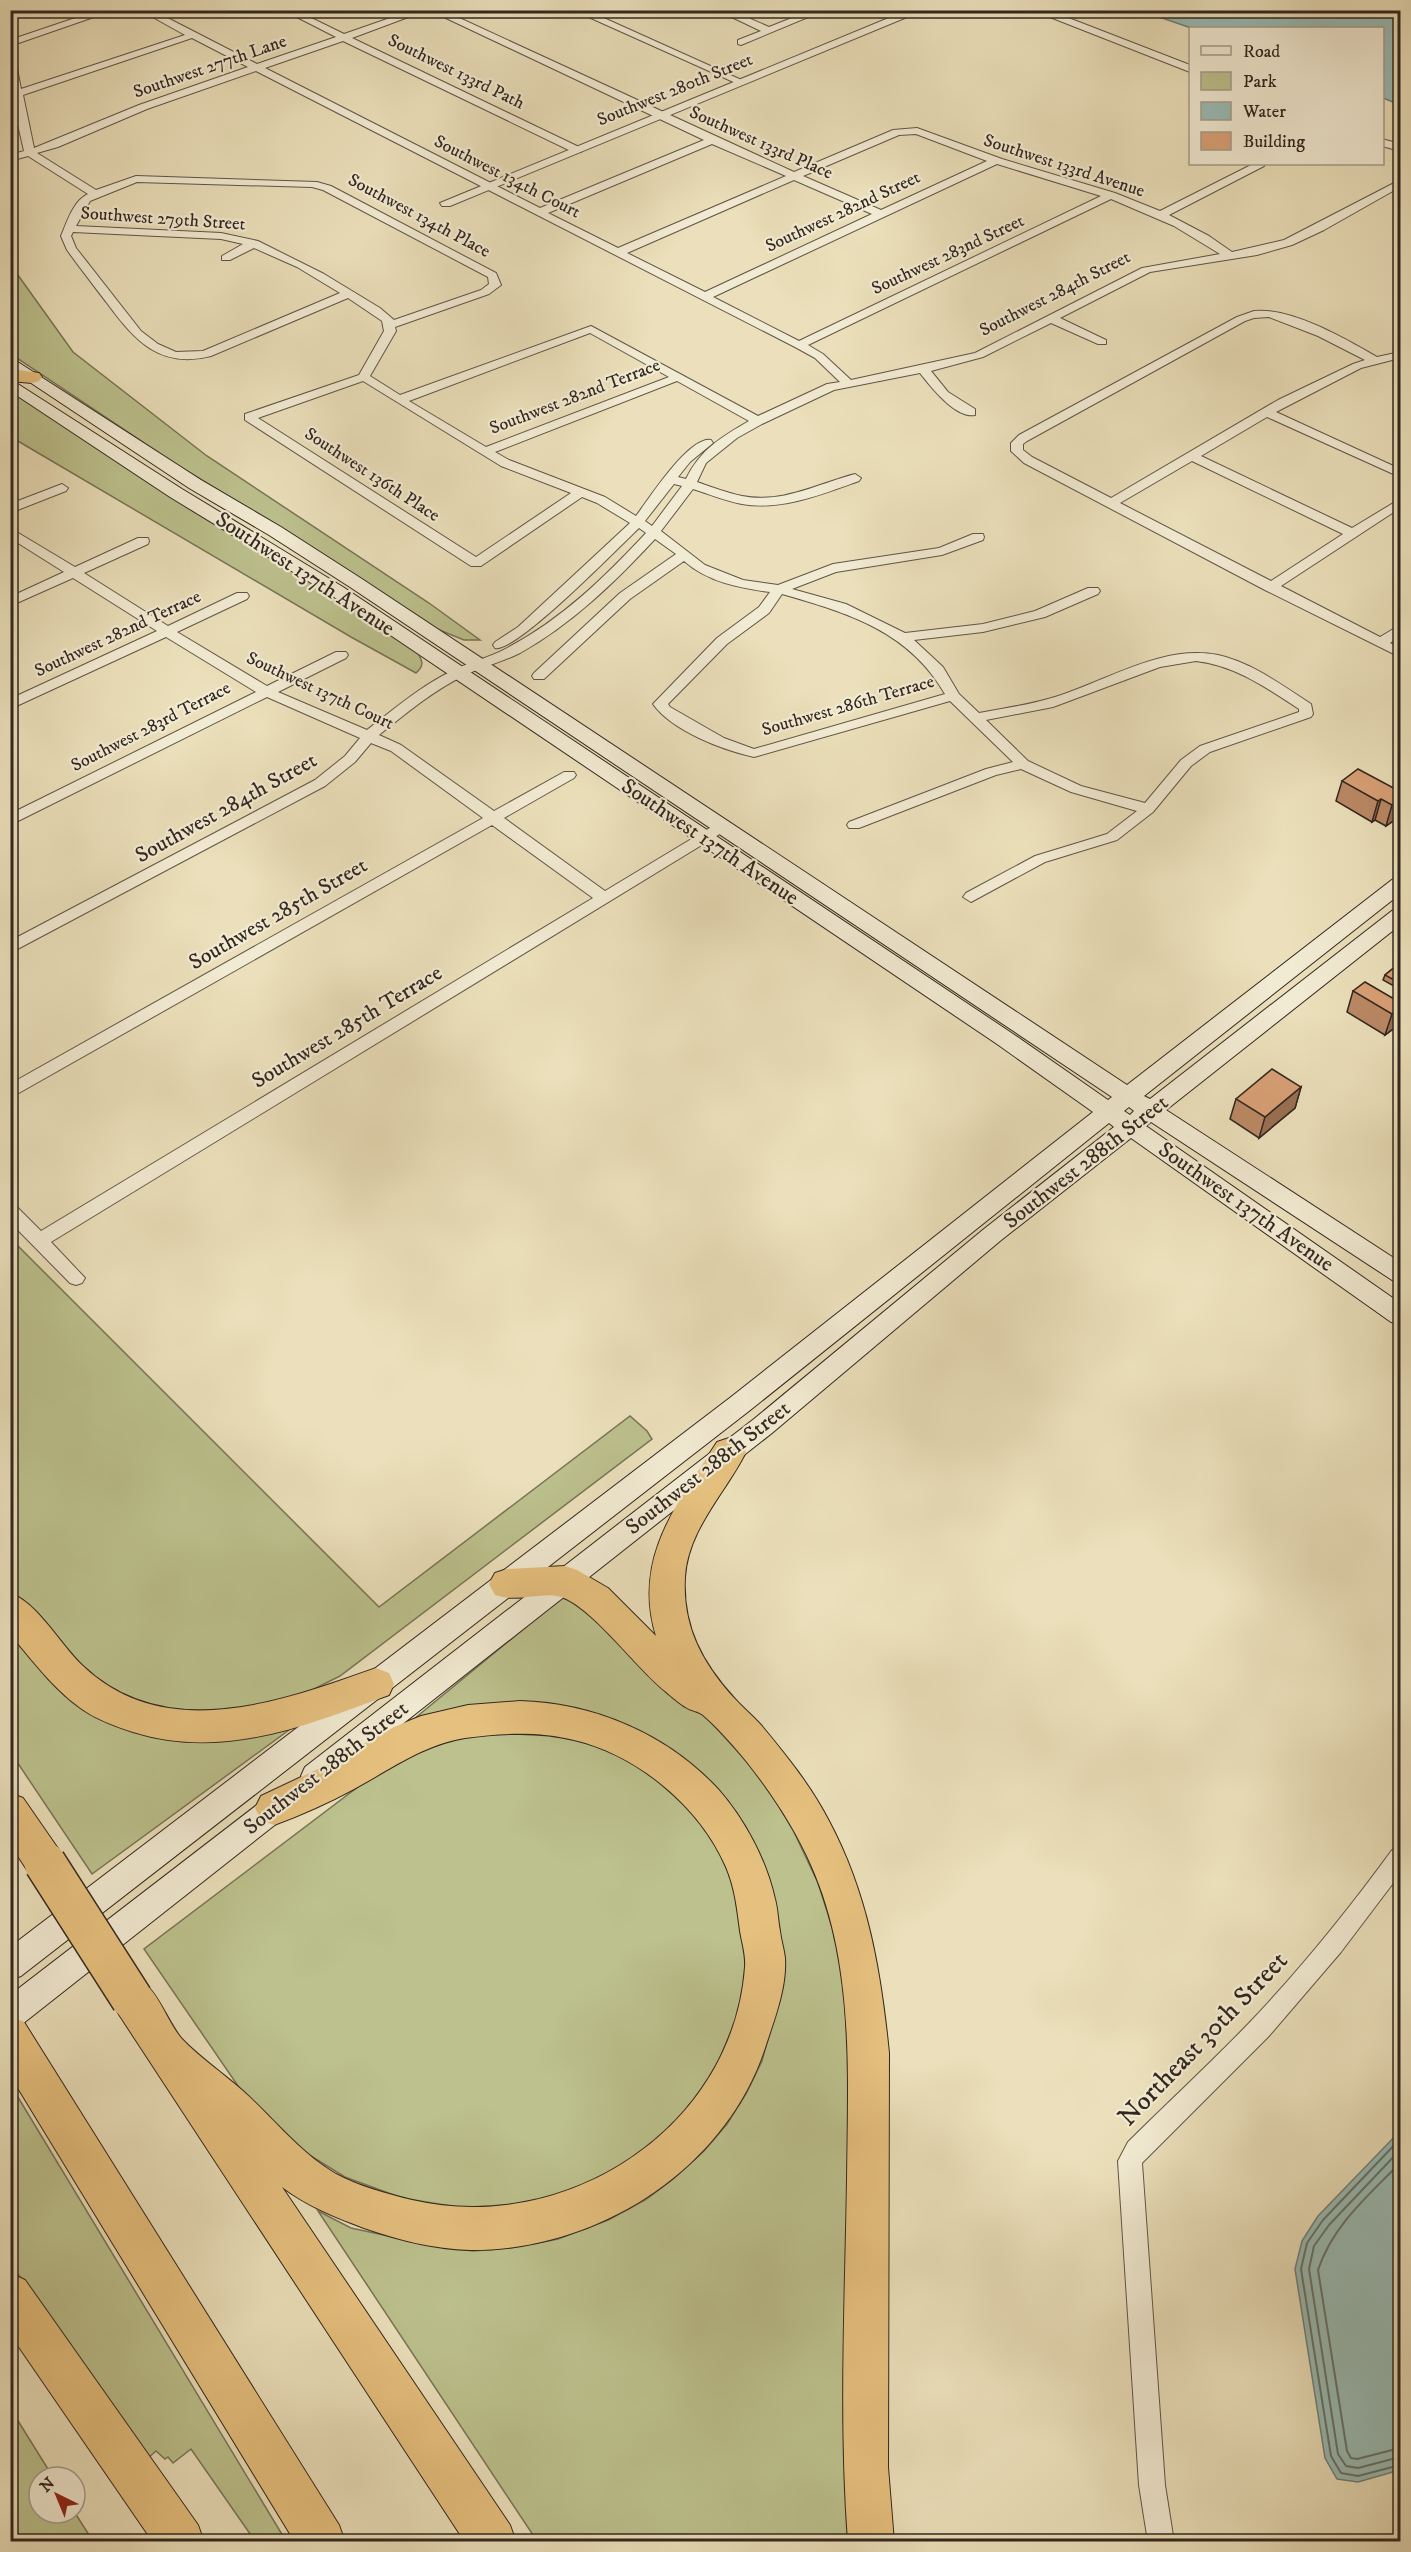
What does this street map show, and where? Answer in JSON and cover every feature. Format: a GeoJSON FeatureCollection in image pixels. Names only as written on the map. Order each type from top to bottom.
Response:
{"type":"FeatureCollection","features":[{"type":"Feature","properties":{"kind":"highway"},"geometry":{"type":"LineString","coordinates":[[10,375],[32,377]]}},
{"type":"Feature","properties":{"kind":"highway"},"geometry":{"type":"LineString","coordinates":[[729,1452],[685,1524],[670,1558],[667,1592],[673,1635],[691,1667],[722,1711],[751,1740],[816,1833],[840,1887],[863,1987],[869,2053],[866,2467],[871,2541]]}},
{"type":"Feature","properties":{"kind":"highway"},"geometry":{"type":"LineString","coordinates":[[507,1584],[565,1581],[595,1599],[676,1679],[722,1711]]}},
{"type":"Feature","properties":{"kind":"highway"},"geometry":{"type":"LineString","coordinates":[[10,1608],[69,1675],[92,1695],[120,1712],[182,1727],[223,1728],[254,1724],[376,1684]]}},
{"type":"Feature","properties":{"kind":"highway"},"geometry":{"type":"LineString","coordinates":[[169,2055],[231,2108],[273,2153],[323,2191],[401,2220],[440,2228],[495,2228],[540,2222],[586,2208],[635,2182],[672,2155],[706,2119],[732,2079],[749,2041],[761,1993],[765,1959],[756,1897],[745,1865],[733,1839],[712,1809],[688,1783],[661,1761],[624,1742],[587,1726],[520,1717],[447,1724],[398,1743],[342,1776],[274,1808]]}},
{"type":"Feature","properties":{"kind":"highway"},"geometry":{"type":"LineString","coordinates":[[10,1810],[169,2055],[493,2541]]}},
{"type":"Feature","properties":{"kind":"highway"},"geometry":{"type":"LineString","coordinates":[[10,2036],[322,2541]]}},
{"type":"Feature","properties":{"kind":"highway"},"geometry":{"type":"LineString","coordinates":[[10,2295],[181,2541]]}},
{"type":"Feature","properties":{"kind":"main road","name":"Southwest 137th Avenue"},"geometry":{"type":"LineString","coordinates":[[10,362],[195,484],[275,531],[356,583],[723,826],[1108,1111],[1401,1315]]}},
{"type":"Feature","properties":{"kind":"main road","name":"Southwest 137th Avenue"},"geometry":{"type":"LineString","coordinates":[[10,384],[176,493],[268,547],[704,837],[924,974],[1129,1095],[1401,1274]]}},
{"type":"Feature","properties":{"kind":"main road","name":"Southwest 288th Street"},"geometry":{"type":"LineString","coordinates":[[10,1966],[740,1404],[1108,1111],[1401,884]]}},
{"type":"Feature","properties":{"kind":"main road","name":"Southwest 288th Street"},"geometry":{"type":"LineString","coordinates":[[10,2014],[729,1452],[986,1241],[1401,915]]}},
{"type":"Feature","properties":{"kind":"street"},"geometry":{"type":"LineString","coordinates":[[10,43],[110,10]]}},
{"type":"Feature","properties":{"kind":"street","name":"Southwest 134th Court"},"geometry":{"type":"LineString","coordinates":[[144,10],[486,187],[799,345],[819,356],[848,383]]}},
{"type":"Feature","properties":{"kind":"street","name":"Southwest 133rd Path"},"geometry":{"type":"LineString","coordinates":[[287,10],[577,150]]}},
{"type":"Feature","properties":{"kind":"street","name":"Southwest 277th Lane"},"geometry":{"type":"LineString","coordinates":[[10,158],[30,153],[143,107],[423,10]]}},
{"type":"Feature","properties":{"kind":"street","name":"Southwest 133rd Place"},"geometry":{"type":"LineString","coordinates":[[433,10],[712,140],[880,214]]}},
{"type":"Feature","properties":{"kind":"street"},"geometry":{"type":"LineString","coordinates":[[577,10],[741,82]]}},
{"type":"Feature","properties":{"kind":"street"},"geometry":{"type":"LineString","coordinates":[[721,10],[769,31]]}},
{"type":"Feature","properties":{"kind":"street"},"geometry":{"type":"LineString","coordinates":[[741,42],[821,10]]}},
{"type":"Feature","properties":{"kind":"street","name":"Southwest 280th Street"},"geometry":{"type":"LineString","coordinates":[[446,203],[919,10]]}},
{"type":"Feature","properties":{"kind":"street"},"geometry":{"type":"LineString","coordinates":[[1037,10],[1189,68]]}},
{"type":"Feature","properties":{"kind":"street"},"geometry":{"type":"LineString","coordinates":[[16,94],[193,35]]}},
{"type":"Feature","properties":{"kind":"street"},"geometry":{"type":"LineString","coordinates":[[10,59],[30,153],[95,194],[83,203],[69,229],[66,238],[68,244],[129,325],[168,355],[181,358],[207,354],[348,294]]}},
{"type":"Feature","properties":{"kind":"street","name":"Southwest 133rd Avenue"},"geometry":{"type":"LineString","coordinates":[[794,176],[897,132],[917,130],[997,160],[1111,195],[1214,243],[1230,256]]}},
{"type":"Feature","properties":{"kind":"street"},"geometry":{"type":"LineString","coordinates":[[538,213],[712,140]]}},
{"type":"Feature","properties":{"kind":"street"},"geometry":{"type":"LineString","coordinates":[[1384,142],[1401,148]]}},
{"type":"Feature","properties":{"kind":"street","name":"Southwest 282nd Street"},"geometry":{"type":"LineString","coordinates":[[704,297],[997,160]]}},
{"type":"Feature","properties":{"kind":"street"},"geometry":{"type":"LineString","coordinates":[[1159,216],[1258,165]]}},
{"type":"Feature","properties":{"kind":"street"},"geometry":{"type":"LineString","coordinates":[[617,253],[794,176]]}},
{"type":"Feature","properties":{"kind":"street","name":"Southwest 134th Place"},"geometry":{"type":"LineString","coordinates":[[95,194],[128,181],[145,178],[321,185],[492,275],[496,283],[485,292],[390,325]]}},
{"type":"Feature","properties":{"kind":"street","name":"Southwest 284th Street"},"geometry":{"type":"LineString","coordinates":[[10,948],[320,783],[350,759],[370,735],[406,706],[458,674],[513,651],[558,623],[618,571],[654,532],[690,484],[701,461],[733,435],[758,421],[831,387],[923,369],[979,355],[1146,270],[1163,265],[1251,253],[1287,243],[1401,183]]}},
{"type":"Feature","properties":{"kind":"street","name":"Southwest 283nd Street"},"geometry":{"type":"LineString","coordinates":[[799,345],[1111,195]]}},
{"type":"Feature","properties":{"kind":"street","name":"Southwest 279th Street"},"geometry":{"type":"LineString","coordinates":[[69,229],[221,236],[254,243],[381,313],[390,325]]}},
{"type":"Feature","properties":{"kind":"street"},"geometry":{"type":"LineString","coordinates":[[226,258],[254,243]]}},
{"type":"Feature","properties":{"kind":"street"},"geometry":{"type":"LineString","coordinates":[[1373,360],[1277,315],[1255,314],[1168,359],[1017,443],[1017,451],[1022,457],[1113,502],[1270,587],[1401,653]]}},
{"type":"Feature","properties":{"kind":"street"},"geometry":{"type":"LineString","coordinates":[[1049,318],[1102,342]]}},
{"type":"Feature","properties":{"kind":"street"},"geometry":{"type":"LineString","coordinates":[[390,325],[388,334],[364,377],[399,400],[505,463],[601,500],[654,532],[700,568],[740,584],[779,589],[841,607],[903,637],[938,670],[953,696],[1023,764],[1076,789],[1148,809]]}},
{"type":"Feature","properties":{"kind":"street"},"geometry":{"type":"LineString","coordinates":[[399,400],[591,329],[758,421]]}},
{"type":"Feature","properties":{"kind":"street"},"geometry":{"type":"LineString","coordinates":[[1113,502],[1266,412],[1373,360],[1401,355]]}},
{"type":"Feature","properties":{"kind":"street"},"geometry":{"type":"LineString","coordinates":[[923,369],[944,396],[971,412]]}},
{"type":"Feature","properties":{"kind":"street","name":"Southwest 136th Place"},"geometry":{"type":"LineString","coordinates":[[364,377],[249,417],[476,563],[581,492]]}},
{"type":"Feature","properties":{"kind":"street","name":"Southwest 282nd Terrace"},"geometry":{"type":"LineString","coordinates":[[486,451],[678,377]]}},
{"type":"Feature","properties":{"kind":"street"},"geometry":{"type":"LineString","coordinates":[[1266,412],[1401,473]]}},
{"type":"Feature","properties":{"kind":"street","name":"Southwest 284th Street"},"geometry":{"type":"LineString","coordinates":[[477,665],[479,658],[523,630],[638,522],[686,459],[714,437],[758,421]]}},
{"type":"Feature","properties":{"kind":"street"},"geometry":{"type":"LineString","coordinates":[[1191,456],[1353,534]]}},
{"type":"Feature","properties":{"kind":"street"},"geometry":{"type":"LineString","coordinates":[[670,480],[742,500],[761,502],[827,489],[855,478]]}},
{"type":"Feature","properties":{"kind":"street"},"geometry":{"type":"LineString","coordinates":[[10,509],[62,488]]}},
{"type":"Feature","properties":{"kind":"street"},"geometry":{"type":"LineString","coordinates":[[1270,587],[1401,503]]}},
{"type":"Feature","properties":{"kind":"street","name":"Southwest 137th Court"},"geometry":{"type":"LineString","coordinates":[[10,532],[265,691],[396,748],[604,898]]}},
{"type":"Feature","properties":{"kind":"street"},"geometry":{"type":"LineString","coordinates":[[779,589],[832,568],[942,551],[978,537]]}},
{"type":"Feature","properties":{"kind":"street"},"geometry":{"type":"LineString","coordinates":[[10,602],[143,542]]}},
{"type":"Feature","properties":{"kind":"street"},"geometry":{"type":"LineString","coordinates":[[539,676],[624,596],[685,554]]}},
{"type":"Feature","properties":{"kind":"street","name":"Southwest 286th Terrace"},"geometry":{"type":"LineString","coordinates":[[779,589],[764,610],[722,641],[660,704],[665,710],[717,742],[736,750],[754,753],[953,696]]}},
{"type":"Feature","properties":{"kind":"street"},"geometry":{"type":"LineString","coordinates":[[903,637],[983,628],[1040,614],[1093,591]]}},
{"type":"Feature","properties":{"kind":"street","name":"Southwest 282nd Terrace"},"geometry":{"type":"LineString","coordinates":[[10,705],[242,596]]}},
{"type":"Feature","properties":{"kind":"street"},"geometry":{"type":"LineString","coordinates":[[1381,643],[1401,629]]}},
{"type":"Feature","properties":{"kind":"street","name":"Southwest 283rd Terrace"},"geometry":{"type":"LineString","coordinates":[[10,820],[265,691],[342,655]]}},
{"type":"Feature","properties":{"kind":"street"},"geometry":{"type":"LineString","coordinates":[[971,897],[1040,859],[1112,837],[1148,809],[1186,763],[1205,749],[1306,714],[1306,707],[1290,695],[1219,660],[1196,657],[1162,663],[1058,701],[976,718]]}},
{"type":"Feature","properties":{"kind":"street"},"geometry":{"type":"LineString","coordinates":[[854,825],[991,772],[1023,764]]}},
{"type":"Feature","properties":{"kind":"street","name":"Southwest 285th Street"},"geometry":{"type":"LineString","coordinates":[[10,1092],[569,775]]}},
{"type":"Feature","properties":{"kind":"street","name":"Southwest 285th Terrace"},"geometry":{"type":"LineString","coordinates":[[40,1240],[723,826]]}},
{"type":"Feature","properties":{"kind":"street"},"geometry":{"type":"LineString","coordinates":[[10,1211],[76,1278]]}},
{"type":"Feature","properties":{"kind":"street","name":"Northeast 30th Street"},"geometry":{"type":"LineString","coordinates":[[1161,2541],[1152,2485],[1130,2161],[1136,2150],[1210,2079],[1331,1949],[1401,1857]]}},
{"type":"Feature","properties":{"kind":"green space"},"geometry":{"type":"Polygon","coordinates":[[[10,264],[73,352],[207,456],[429,603],[480,640],[464,640],[437,629],[293,535],[182,468],[11,354],[10,264]]]}},
{"type":"Feature","properties":{"kind":"green space"},"geometry":{"type":"Polygon","coordinates":[[[11,390],[151,484],[276,558],[418,653],[422,661],[420,668],[416,673],[351,637],[11,437],[11,390]]]}},
{"type":"Feature","properties":{"kind":"green space"},"geometry":{"type":"Polygon","coordinates":[[[10,1238],[379,1607],[630,1416],[647,1431],[652,1439],[340,1676],[278,1707],[158,1714],[86,1678],[11,1596],[10,1238]]]}},
{"type":"Feature","properties":{"kind":"green space"},"geometry":{"type":"Polygon","coordinates":[[[566,1594],[697,1707],[748,1763],[769,1790],[793,1830],[818,1883],[833,1930],[843,1975],[849,2066],[849,2541],[537,2541],[318,2211],[351,2228],[435,2246],[473,2251],[510,2248],[558,2239],[608,2220],[645,2200],[672,2180],[704,2151],[727,2124],[746,2094],[762,2061],[778,2001],[760,1864],[631,1733],[403,1728],[566,1594]]]}},
{"type":"Feature","properties":{"kind":"green space"},"geometry":{"type":"Polygon","coordinates":[[[10,1628],[83,1703],[289,1730],[92,1874],[11,1753],[10,1628]]]}},
{"type":"Feature","properties":{"kind":"green space"},"geometry":{"type":"Polygon","coordinates":[[[554,1729],[652,1768],[718,1838],[747,1921],[744,2000],[716,2067],[685,2113],[642,2154],[586,2186],[531,2203],[463,2208],[402,2198],[345,2177],[293,2145],[249,2102],[144,1949],[412,1746],[434,1737],[554,1729]]]}},
{"type":"Feature","properties":{"kind":"green space"},"geometry":{"type":"Polygon","coordinates":[[[10,2084],[286,2541],[255,2541],[191,2449],[173,2463],[168,2457],[165,2459],[156,2451],[147,2459],[11,2264],[10,2084]]]}},
{"type":"Feature","properties":{"kind":"green space"},"geometry":{"type":"Polygon","coordinates":[[[10,2408],[46,2465],[27,2465],[27,2525],[83,2525],[93,2541],[11,2541],[10,2408]]]}},
{"type":"Feature","properties":{"kind":"water"},"geometry":{"type":"Polygon","coordinates":[[[1142,11],[1400,11],[1400,105],[1384,98],[1384,27],[1189,27],[1142,11]]]}},
{"type":"Feature","properties":{"kind":"water"},"geometry":{"type":"Polygon","coordinates":[[[1400,2131],[1400,2470],[1358,2482],[1337,2479],[1325,2458],[1295,2269],[1302,2241],[1318,2216],[1400,2131]]]}},
{"type":"Feature","properties":{"kind":"building"},"geometry":{"type":"Polygon","coordinates":[[[1358,769],[1401,792],[1401,799],[1392,805],[1381,799],[1378,801],[1342,781],[1358,769]]]}},
{"type":"Feature","properties":{"kind":"building"},"geometry":{"type":"Polygon","coordinates":[[[1401,962],[1401,984],[1385,975],[1401,962]]]}},
{"type":"Feature","properties":{"kind":"building"},"geometry":{"type":"Polygon","coordinates":[[[1365,982],[1401,1003],[1401,1007],[1392,1014],[1353,991],[1365,982]]]}},
{"type":"Feature","properties":{"kind":"building"},"geometry":{"type":"Polygon","coordinates":[[[1272,1069],[1301,1087],[1265,1117],[1236,1099],[1272,1069]]]}}]}
